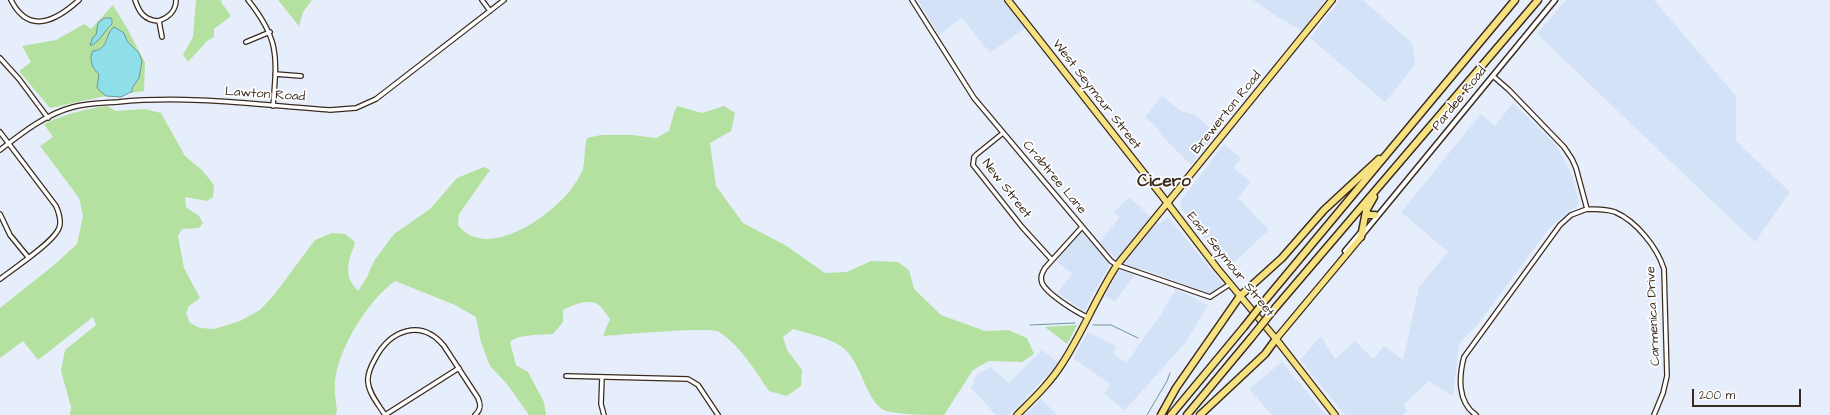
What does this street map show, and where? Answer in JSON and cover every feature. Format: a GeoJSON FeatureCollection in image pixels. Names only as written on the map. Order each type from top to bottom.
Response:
{"type":"FeatureCollection","features":[{"type":"Feature","properties":{"kind":"highway"},"geometry":{"type":"LineString","coordinates":[[1171,415],[1515,0]]}},
{"type":"Feature","properties":{"kind":"highway"},"geometry":{"type":"LineString","coordinates":[[1187,415],[1276,307],[1538,0]]}},
{"type":"Feature","properties":{"kind":"highway"},"geometry":{"type":"LineString","coordinates":[[1161,415],[1176,388],[1240,296],[1282,258],[1324,210],[1393,146]]}},
{"type":"Feature","properties":{"kind":"highway"},"geometry":{"type":"LineString","coordinates":[[1361,237],[1366,212],[1385,180]]}},
{"type":"Feature","properties":{"kind":"highway"},"geometry":{"type":"LineString","coordinates":[[1366,212],[1369,215],[1378,213]]}},
{"type":"Feature","properties":{"kind":"highway"},"geometry":{"type":"LineString","coordinates":[[1200,415],[1265,354],[1275,338]]}},
{"type":"Feature","properties":{"kind":"main road","name":"West Seymour Street"},"geometry":{"type":"LineString","coordinates":[[1008,0],[1167,204]]}},
{"type":"Feature","properties":{"kind":"main road","name":"Brewerton Road"},"geometry":{"type":"LineString","coordinates":[[1017,415],[1037,395],[1062,365],[1104,284],[1117,265],[1332,0]]}},
{"type":"Feature","properties":{"kind":"main road","name":"East Seymour Street"},"geometry":{"type":"LineString","coordinates":[[1167,204],[1335,415]]}},
{"type":"Feature","properties":{"kind":"main road","name":"Pardee Road"},"geometry":{"type":"LineString","coordinates":[[1275,338],[1361,237]]}},
{"type":"Feature","properties":{"kind":"street"},"geometry":{"type":"LineString","coordinates":[[11,0],[20,14],[40,22],[54,19],[79,0]]}},
{"type":"Feature","properties":{"kind":"street"},"geometry":{"type":"LineString","coordinates":[[135,0],[142,15],[153,21],[159,21],[169,15],[173,10],[176,0]]}},
{"type":"Feature","properties":{"kind":"street"},"geometry":{"type":"LineString","coordinates":[[248,0],[270,32],[275,51],[273,106]]}},
{"type":"Feature","properties":{"kind":"street"},"geometry":{"type":"LineString","coordinates":[[482,0],[490,11]]}},
{"type":"Feature","properties":{"kind":"street","name":"Lawton Road"},"geometry":{"type":"LineString","coordinates":[[0,150],[48,118],[72,107],[84,105],[156,99],[208,100],[343,110],[364,106],[376,99],[504,0]]}},
{"type":"Feature","properties":{"kind":"street","name":"Crabtree Lane"},"geometry":{"type":"LineString","coordinates":[[912,0],[958,75],[974,98],[1107,258],[1117,265],[1210,297],[1230,284]]}},
{"type":"Feature","properties":{"kind":"street","name":"Pardee Road"},"geometry":{"type":"LineString","coordinates":[[1275,338],[1555,0]]}},
{"type":"Feature","properties":{"kind":"street"},"geometry":{"type":"LineString","coordinates":[[159,21],[162,37]]}},
{"type":"Feature","properties":{"kind":"street"},"geometry":{"type":"LineString","coordinates":[[246,42],[270,32]]}},
{"type":"Feature","properties":{"kind":"street"},"geometry":{"type":"LineString","coordinates":[[0,58],[48,118]]}},
{"type":"Feature","properties":{"kind":"street"},"geometry":{"type":"LineString","coordinates":[[275,74],[301,76]]}},
{"type":"Feature","properties":{"kind":"street"},"geometry":{"type":"LineString","coordinates":[[1476,415],[1465,402],[1460,382],[1464,357],[1560,225],[1572,215],[1587,209],[1580,178],[1568,153],[1556,138],[1509,90],[1493,76]]}},
{"type":"Feature","properties":{"kind":"street"},"geometry":{"type":"LineString","coordinates":[[0,132],[56,206],[59,213],[60,225],[55,235],[0,279]]}},
{"type":"Feature","properties":{"kind":"street","name":"New Street"},"geometry":{"type":"LineString","coordinates":[[1003,133],[977,154],[972,161],[973,165],[1022,227],[1052,260]]}},
{"type":"Feature","properties":{"kind":"street","name":"Carmenica Drive"},"geometry":{"type":"LineString","coordinates":[[1587,209],[1605,209],[1619,214],[1629,221],[1650,242],[1660,258],[1664,269],[1667,376],[1663,393],[1654,415]]}},
{"type":"Feature","properties":{"kind":"street","name":"Pardee Road"},"geometry":{"type":"LineString","coordinates":[[1361,237],[1378,213]]}},
{"type":"Feature","properties":{"kind":"street"},"geometry":{"type":"LineString","coordinates":[[0,214],[10,235],[28,257]]}},
{"type":"Feature","properties":{"kind":"street"},"geometry":{"type":"LineString","coordinates":[[1082,227],[1052,260],[1042,274],[1043,284],[1051,293],[1074,310],[1087,317]]}},
{"type":"Feature","properties":{"kind":"street"},"geometry":{"type":"LineString","coordinates":[[459,368],[385,415],[368,384],[370,368],[377,354],[392,338],[413,330],[427,333],[439,340],[459,368],[478,398],[480,410],[475,415]]}},
{"type":"Feature","properties":{"kind":"street"},"geometry":{"type":"LineString","coordinates":[[566,376],[688,379],[698,385],[718,415]]}},
{"type":"Feature","properties":{"kind":"street"},"geometry":{"type":"LineString","coordinates":[[602,377],[601,404],[604,415]]}},
{"type":"Feature","properties":{"kind":"shaded area"},"geometry":{"type":"Polygon","coordinates":[[[918,0],[1003,0],[1025,28],[990,53],[962,18],[939,35],[918,0]]]}},
{"type":"Feature","properties":{"kind":"shaded area"},"geometry":{"type":"Polygon","coordinates":[[[1253,0],[1325,0],[1302,31],[1276,16],[1253,0]]]}},
{"type":"Feature","properties":{"kind":"shaded area"},"geometry":{"type":"Polygon","coordinates":[[[1340,0],[1363,0],[1412,43],[1415,65],[1385,102],[1310,38],[1340,0]]]}},
{"type":"Feature","properties":{"kind":"shaded area"},"geometry":{"type":"Polygon","coordinates":[[[1566,0],[1654,0],[1736,96],[1736,141],[1790,192],[1755,242],[1537,34],[1566,0]]]}},
{"type":"Feature","properties":{"kind":"shaded area"},"geometry":{"type":"Polygon","coordinates":[[[1162,96],[1181,111],[1195,115],[1216,133],[1191,165],[1145,117],[1162,96]]]}},
{"type":"Feature","properties":{"kind":"shaded area"},"geometry":{"type":"Polygon","coordinates":[[[1513,103],[1557,146],[1573,177],[1579,204],[1550,227],[1478,324],[1459,344],[1453,396],[1429,381],[1403,405],[1407,411],[1402,415],[1345,415],[1300,360],[1321,336],[1335,359],[1355,341],[1373,359],[1384,346],[1403,360],[1419,287],[1448,252],[1401,212],[1481,114],[1495,126],[1513,103]]]}},
{"type":"Feature","properties":{"kind":"shaded area"},"geometry":{"type":"Polygon","coordinates":[[[1224,144],[1241,158],[1234,168],[1250,182],[1238,198],[1269,230],[1228,268],[1182,209],[1180,202],[1224,144]]]}},
{"type":"Feature","properties":{"kind":"shaded area"},"geometry":{"type":"Polygon","coordinates":[[[1129,197],[1159,224],[1168,217],[1223,284],[1211,294],[1140,268],[1115,302],[1105,295],[1123,264],[1099,243],[1120,217],[1114,212],[1129,197]]]}},
{"type":"Feature","properties":{"kind":"shaded area"},"geometry":{"type":"Polygon","coordinates":[[[1081,231],[1110,264],[1084,311],[1058,293],[1072,274],[1056,261],[1081,231]]]}},
{"type":"Feature","properties":{"kind":"shaded area"},"geometry":{"type":"Polygon","coordinates":[[[1176,289],[1208,305],[1186,342],[1125,410],[1104,394],[1110,384],[1073,358],[1088,332],[1116,346],[1114,354],[1126,363],[1159,317],[1176,289]]]}},
{"type":"Feature","properties":{"kind":"shaded area"},"geometry":{"type":"Polygon","coordinates":[[[1042,350],[1059,363],[1009,415],[996,415],[971,388],[976,375],[990,367],[1009,383],[1042,350]]]}},
{"type":"Feature","properties":{"kind":"shaded area"},"geometry":{"type":"Polygon","coordinates":[[[1282,362],[1326,415],[1272,415],[1249,389],[1282,362]]]}},
{"type":"Feature","properties":{"kind":"shaded area"},"geometry":{"type":"Polygon","coordinates":[[[1041,399],[1058,415],[1025,415],[1041,399]]]}},
{"type":"Feature","properties":{"kind":"green space"},"geometry":{"type":"Polygon","coordinates":[[[196,0],[222,0],[221,2],[231,16],[214,29],[214,37],[207,41],[188,62],[183,55],[193,37],[196,0]]]}},
{"type":"Feature","properties":{"kind":"green space"},"geometry":{"type":"Polygon","coordinates":[[[278,0],[312,0],[303,12],[299,26],[278,0]]]}},
{"type":"Feature","properties":{"kind":"green space"},"geometry":{"type":"Polygon","coordinates":[[[113,5],[145,63],[144,91],[101,97],[50,108],[19,71],[31,62],[22,46],[56,40],[84,24],[91,29],[113,5]]]}},
{"type":"Feature","properties":{"kind":"green space"},"geometry":{"type":"Polygon","coordinates":[[[107,106],[116,111],[145,109],[161,113],[185,156],[202,170],[214,185],[213,197],[207,201],[185,197],[186,207],[199,216],[203,223],[199,228],[182,229],[178,236],[184,268],[200,298],[189,306],[186,313],[190,323],[200,328],[214,329],[240,321],[260,310],[274,295],[315,240],[332,233],[345,234],[355,242],[349,262],[348,273],[353,285],[358,291],[367,277],[374,261],[394,234],[430,209],[457,178],[484,167],[490,170],[459,214],[458,225],[471,235],[486,239],[502,237],[520,230],[537,220],[565,197],[583,169],[587,138],[601,135],[632,135],[656,138],[669,131],[677,106],[702,113],[724,106],[735,113],[731,131],[710,143],[716,186],[743,223],[785,245],[825,273],[847,272],[871,261],[898,262],[909,270],[914,289],[941,315],[985,331],[1008,330],[1027,338],[1034,354],[1022,362],[989,361],[973,370],[944,415],[900,413],[886,411],[879,407],[849,353],[842,347],[825,338],[793,329],[783,337],[787,350],[802,370],[801,386],[787,396],[769,391],[741,351],[727,337],[719,332],[712,330],[683,330],[603,336],[610,319],[596,303],[587,302],[576,304],[563,310],[563,322],[553,334],[524,336],[513,339],[510,342],[516,365],[528,372],[544,402],[546,415],[529,415],[507,384],[490,366],[481,342],[476,317],[455,305],[395,281],[385,289],[365,312],[342,354],[335,380],[337,411],[335,415],[70,415],[71,407],[61,371],[65,350],[96,325],[93,317],[38,360],[23,341],[0,358],[0,308],[54,265],[77,244],[83,216],[79,198],[40,146],[53,137],[44,124],[75,112],[107,106]]]}},
{"type":"Feature","properties":{"kind":"green space"},"geometry":{"type":"Polygon","coordinates":[[[1077,325],[1067,344],[1045,327],[1077,325]]]}},
{"type":"Feature","properties":{"kind":"water"},"geometry":{"type":"Polygon","coordinates":[[[105,18],[111,18],[112,24],[98,40],[90,45],[93,37],[96,35],[98,23],[105,18]]]}},
{"type":"Feature","properties":{"kind":"water"},"geometry":{"type":"Polygon","coordinates":[[[114,27],[124,33],[127,41],[139,53],[142,61],[139,78],[132,88],[132,92],[121,97],[106,96],[97,88],[99,74],[93,67],[91,61],[93,51],[102,47],[109,33],[114,27]]]}},
{"type":"Feature","properties":{"kind":"waterway"},"geometry":{"type":"LineString","coordinates":[[1030,325],[1075,323]]}},
{"type":"Feature","properties":{"kind":"waterway"},"geometry":{"type":"LineString","coordinates":[[1093,325],[1111,325],[1138,338]]}},
{"type":"Feature","properties":{"kind":"waterway"},"geometry":{"type":"LineString","coordinates":[[1147,415],[1167,381],[1170,373]]}},
{"type":"Feature","properties":{"kind":"district","name":"Cicero"},"geometry":{"type":"Point","coordinates":[1164,182]}}]}
